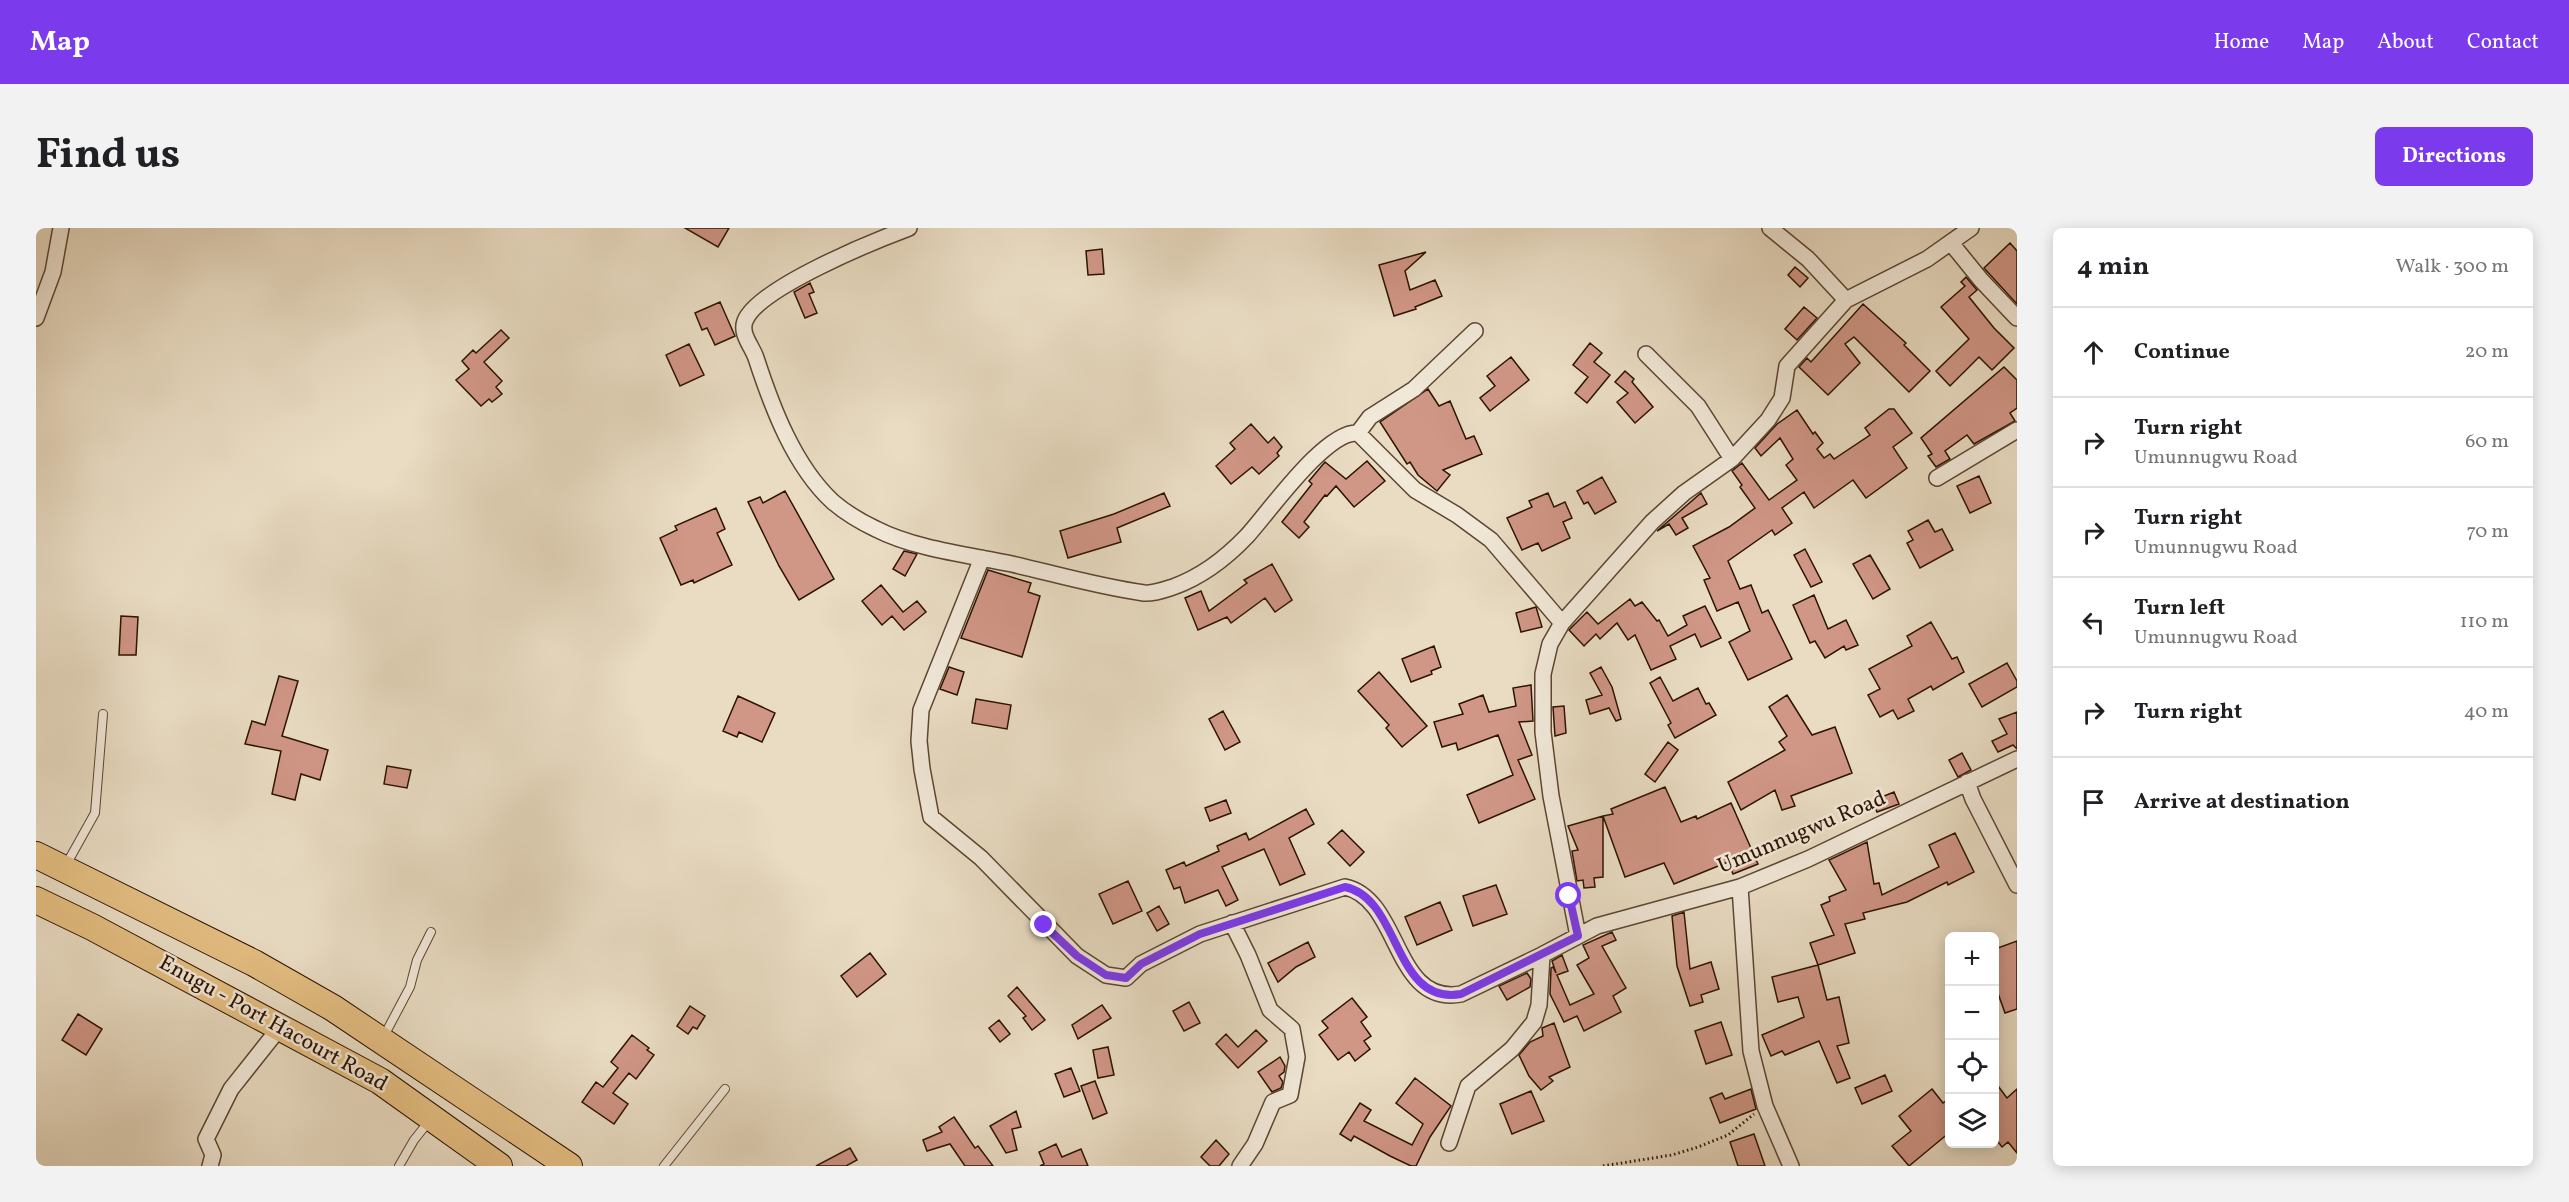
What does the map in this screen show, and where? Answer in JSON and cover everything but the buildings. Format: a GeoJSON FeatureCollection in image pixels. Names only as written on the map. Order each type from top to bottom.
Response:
{"type":"FeatureCollection","features":[{"type":"Feature","properties":{"kind":"highway"},"geometry":{"type":"LineString","coordinates":[[36,855],[254,963],[333,1008],[569,1166]]}},
{"type":"Feature","properties":{"kind":"highway","name":"Enugu - Port Hacourt Road"},"geometry":{"type":"LineString","coordinates":[[36,900],[282,1026],[380,1080],[499,1166]]}},
{"type":"Feature","properties":{"kind":"street"},"geometry":{"type":"LineString","coordinates":[[36,318],[54,272],[61,228]]}},
{"type":"Feature","properties":{"kind":"street"},"geometry":{"type":"LineString","coordinates":[[909,228],[789,283],[752,311],[745,321],[743,331],[753,351],[767,392],[792,446],[814,480],[833,502],[847,513],[893,536],[981,558],[1146,593],[1171,588],[1186,582],[1225,556],[1246,536],[1325,448],[1349,432],[1358,433],[1415,490],[1457,515],[1491,540],[1562,623]]}},
{"type":"Feature","properties":{"kind":"street"},"geometry":{"type":"LineString","coordinates":[[1770,228],[1808,259],[1846,300]]}},
{"type":"Feature","properties":{"kind":"street"},"geometry":{"type":"LineString","coordinates":[[1578,936],[1551,796],[1543,732],[1542,674],[1550,644],[1562,623],[1667,507],[1732,459],[1768,420],[1782,398],[1787,366],[1846,300],[1927,259],[1971,228]]}},
{"type":"Feature","properties":{"kind":"street"},"geometry":{"type":"LineString","coordinates":[[1950,243],[2017,318]]}},
{"type":"Feature","properties":{"kind":"street"},"geometry":{"type":"LineString","coordinates":[[1358,433],[1370,417],[1414,388],[1475,331]]}},
{"type":"Feature","properties":{"kind":"street"},"geometry":{"type":"LineString","coordinates":[[1646,354],[1698,406],[1732,459]]}},
{"type":"Feature","properties":{"kind":"street"},"geometry":{"type":"LineString","coordinates":[[1937,478],[2017,430]]}},
{"type":"Feature","properties":{"kind":"street","name":"Umunnugwu Road"},"geometry":{"type":"LineString","coordinates":[[981,558],[921,710],[919,741],[932,818],[981,858],[1077,956],[1106,975],[1126,978],[1141,964],[1200,934],[1338,887],[1355,889],[1363,894],[1386,923],[1419,981],[1429,991],[1448,996],[1461,994],[1617,919],[1740,888],[1808,859],[2017,759]]}},
{"type":"Feature","properties":{"kind":"street"},"geometry":{"type":"LineString","coordinates":[[1967,782],[1973,799],[2017,885]]}},
{"type":"Feature","properties":{"kind":"street"},"geometry":{"type":"LineString","coordinates":[[1740,888],[1750,1051],[1765,1106],[1791,1166]]}},
{"type":"Feature","properties":{"kind":"street"},"geometry":{"type":"LineString","coordinates":[[1232,923],[1248,955],[1270,1010],[1292,1029],[1296,1057],[1290,1095],[1273,1102],[1255,1144],[1240,1166]]}},
{"type":"Feature","properties":{"kind":"street"},"geometry":{"type":"LineString","coordinates":[[1449,1143],[1468,1086],[1512,1049],[1534,1022],[1539,1005],[1542,955]]}},
{"type":"Feature","properties":{"kind":"street"},"geometry":{"type":"LineString","coordinates":[[210,1166],[213,1155],[206,1139],[231,1089],[282,1026]]}},
{"type":"Feature","properties":{"kind":"lane"},"geometry":{"type":"LineString","coordinates":[[64,868],[95,813],[103,714]]}},
{"type":"Feature","properties":{"kind":"lane"},"geometry":{"type":"LineString","coordinates":[[382,1040],[410,987],[417,960],[431,932]]}},
{"type":"Feature","properties":{"kind":"lane"},"geometry":{"type":"LineString","coordinates":[[664,1166],[725,1089]]}},
{"type":"Feature","properties":{"kind":"lane"},"geometry":{"type":"LineString","coordinates":[[399,1166],[414,1140],[432,1118]]}},
{"type":"Feature","properties":{"kind":"path"},"geometry":{"type":"LineString","coordinates":[[1603,1166],[1672,1155],[1728,1136],[1765,1106]]}},
{"type":"Feature","properties":{"kind":"route"},"geometry":{"type":"LineString","coordinates":[[1044,925],[1077,956],[1106,975],[1126,978],[1141,964],[1200,934],[1338,887],[1345,887],[1363,894],[1386,923],[1403,958],[1419,981],[1429,991],[1448,996],[1461,994],[1578,936],[1569,896]]}}]}
